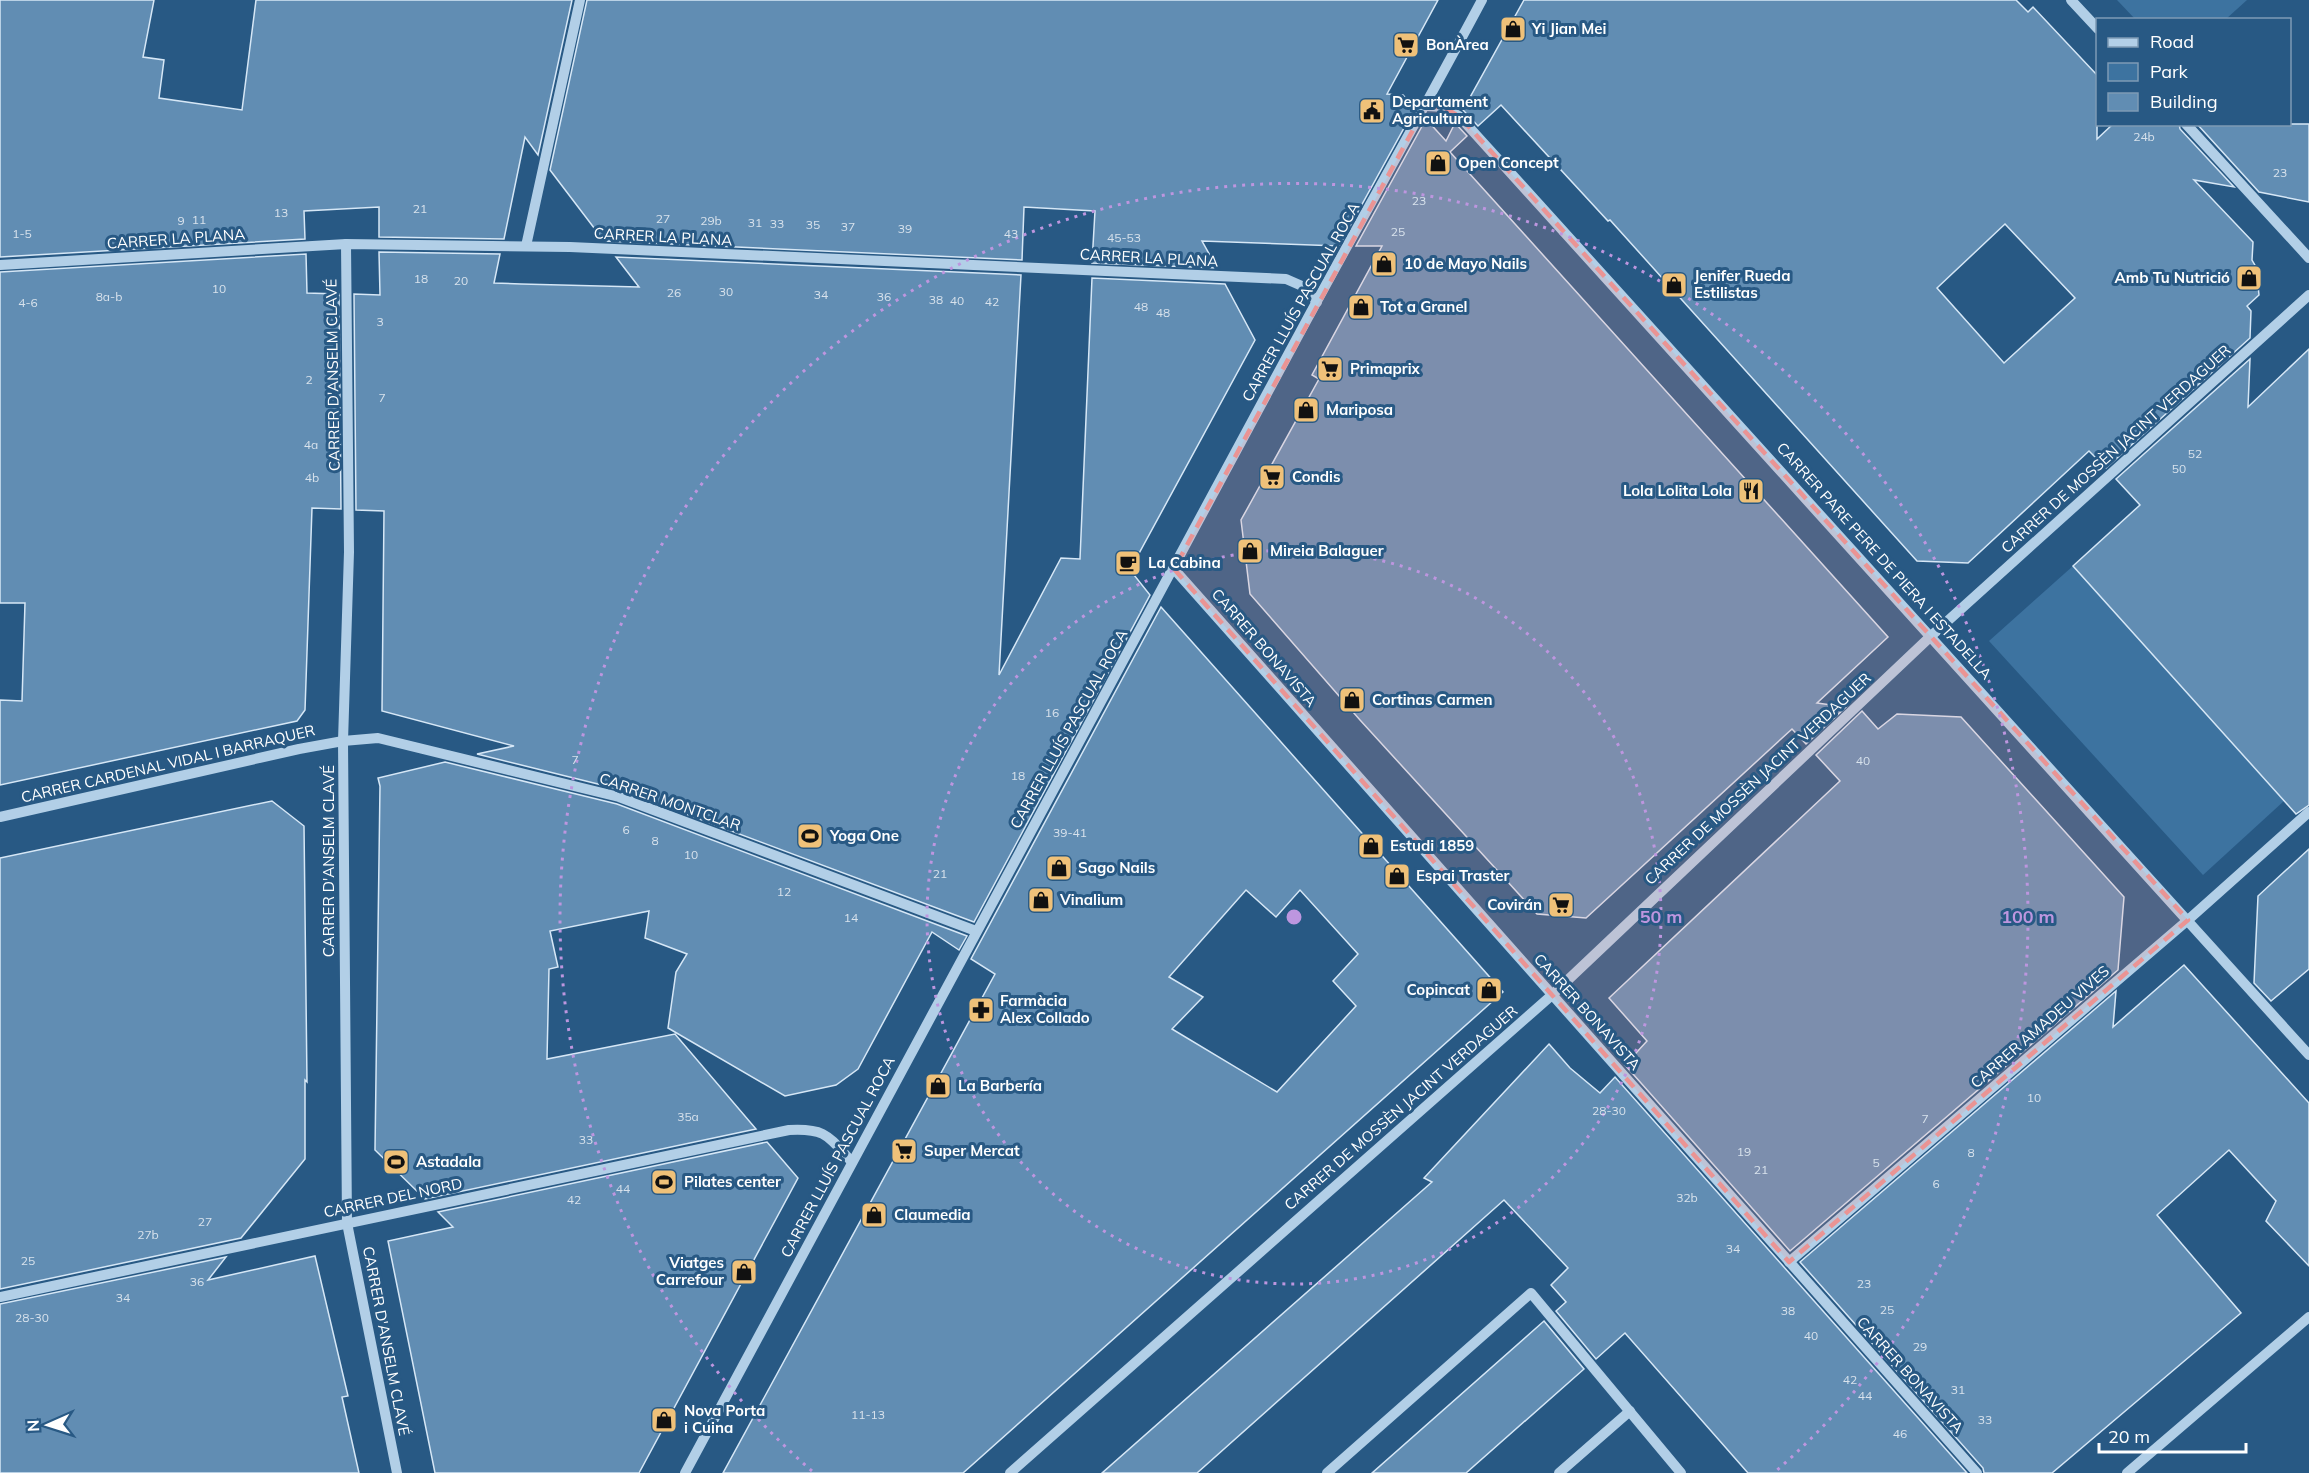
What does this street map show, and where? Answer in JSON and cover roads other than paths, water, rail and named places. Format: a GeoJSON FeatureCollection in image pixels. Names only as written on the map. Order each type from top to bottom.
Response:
{"type":"FeatureCollection","features":[{"type":"Feature","properties":{"kind":"street"},"geometry":{"type":"LineString","coordinates":[[526,246],[580,0]]}},
{"type":"Feature","properties":{"kind":"street","name":"CARRER LLUÍS PASCUAL ROCA"},"geometry":{"type":"LineString","coordinates":[[685,1473],[976,931],[1482,0]]}},
{"type":"Feature","properties":{"kind":"street"},"geometry":{"type":"LineString","coordinates":[[2071,0],[2096,28]]}},
{"type":"Feature","properties":{"kind":"street","name":"CARRER PARE PERE DE PIERA I ESTADELLA"},"geometry":{"type":"LineString","coordinates":[[1426,106],[1443,107],[1459,116],[2309,1055]]}},
{"type":"Feature","properties":{"kind":"street"},"geometry":{"type":"LineString","coordinates":[[2188,126],[2309,258]]}},
{"type":"Feature","properties":{"kind":"street","name":"CARRER LA PLANA"},"geometry":{"type":"LineString","coordinates":[[0,265],[346,244],[526,246],[1286,279],[1302,286],[1317,302]]}},
{"type":"Feature","properties":{"kind":"street","name":"CARRER D'ANSELM CLAVÉ"},"geometry":{"type":"LineString","coordinates":[[346,244],[349,552],[343,741],[347,1223],[397,1473]]}},
{"type":"Feature","properties":{"kind":"street","name":"CARRER DE MOSSÈN JACINT VERDAGUER"},"geometry":{"type":"LineString","coordinates":[[1010,1473],[1552,995],[1931,636],[2309,295]]}},
{"type":"Feature","properties":{"kind":"street","name":"CARRER BONAVISTA"},"geometry":{"type":"LineString","coordinates":[[1174,570],[1977,1473]]}},
{"type":"Feature","properties":{"kind":"street","name":"CARRER MONTCLAR"},"geometry":{"type":"LineString","coordinates":[[343,741],[378,738],[619,797],[976,931]]}},
{"type":"Feature","properties":{"kind":"street","name":"CARRER CARDENAL VIDAL I BARRAQUER"},"geometry":{"type":"LineString","coordinates":[[0,817],[343,741]]}},
{"type":"Feature","properties":{"kind":"street","name":"CARRER AMADEU VIVES"},"geometry":{"type":"LineString","coordinates":[[1789,1262],[2188,920],[2309,812]]}},
{"type":"Feature","properties":{"kind":"street","name":"CARRER DEL NORD"},"geometry":{"type":"LineString","coordinates":[[0,1297],[789,1130],[826,1133],[852,1162]]}},
{"type":"Feature","properties":{"kind":"street"},"geometry":{"type":"LineString","coordinates":[[1327,1473],[1531,1293],[1681,1473]]}},
{"type":"Feature","properties":{"kind":"street"},"geometry":{"type":"LineString","coordinates":[[2127,1473],[2309,1317]]}},
{"type":"Feature","properties":{"kind":"street"},"geometry":{"type":"LineString","coordinates":[[1559,1473],[1630,1411]]}},
{"type":"Feature","properties":{"kind":"place","name":"Yi Jian Mei"},"geometry":{"type":"Point","coordinates":[1513,29]}},
{"type":"Feature","properties":{"kind":"place","name":"BonÀrea"},"geometry":{"type":"Point","coordinates":[1406,45]}},
{"type":"Feature","properties":{"kind":"place","name":"Departament Agricultura"},"geometry":{"type":"Point","coordinates":[1372,111]}},
{"type":"Feature","properties":{"kind":"place","name":"Open Concept"},"geometry":{"type":"Point","coordinates":[1438,163]}},
{"type":"Feature","properties":{"kind":"place","name":"10 de Mayo Nails"},"geometry":{"type":"Point","coordinates":[1384,264]}},
{"type":"Feature","properties":{"kind":"place","name":"Amb Tu Nutrició"},"geometry":{"type":"Point","coordinates":[2249,278]}},
{"type":"Feature","properties":{"kind":"place","name":"Jenifer Rueda Estilistas"},"geometry":{"type":"Point","coordinates":[1674,285]}},
{"type":"Feature","properties":{"kind":"place","name":"Tot a Granel"},"geometry":{"type":"Point","coordinates":[1361,307]}},
{"type":"Feature","properties":{"kind":"place","name":"Primaprix"},"geometry":{"type":"Point","coordinates":[1330,369]}},
{"type":"Feature","properties":{"kind":"place","name":"Mariposa"},"geometry":{"type":"Point","coordinates":[1306,410]}},
{"type":"Feature","properties":{"kind":"place","name":"Condis"},"geometry":{"type":"Point","coordinates":[1272,477]}},
{"type":"Feature","properties":{"kind":"place","name":"Lola Lolita Lola"},"geometry":{"type":"Point","coordinates":[1751,491]}},
{"type":"Feature","properties":{"kind":"place","name":"Mireia Balaguer"},"geometry":{"type":"Point","coordinates":[1250,551]}},
{"type":"Feature","properties":{"kind":"place","name":"La Cabina"},"geometry":{"type":"Point","coordinates":[1128,563]}},
{"type":"Feature","properties":{"kind":"place","name":"Cortinas Carmen"},"geometry":{"type":"Point","coordinates":[1352,700]}},
{"type":"Feature","properties":{"kind":"place","name":"Yoga One"},"geometry":{"type":"Point","coordinates":[810,836]}},
{"type":"Feature","properties":{"kind":"place","name":"Estudi 1859"},"geometry":{"type":"Point","coordinates":[1371,846]}},
{"type":"Feature","properties":{"kind":"place","name":"Sago Nails"},"geometry":{"type":"Point","coordinates":[1059,868]}},
{"type":"Feature","properties":{"kind":"place","name":"Espai Traster"},"geometry":{"type":"Point","coordinates":[1397,876]}},
{"type":"Feature","properties":{"kind":"place","name":"Vinalium"},"geometry":{"type":"Point","coordinates":[1041,900]}},
{"type":"Feature","properties":{"kind":"place","name":"Covirán"},"geometry":{"type":"Point","coordinates":[1561,905]}},
{"type":"Feature","properties":{"kind":"place","name":"Copincat"},"geometry":{"type":"Point","coordinates":[1489,990]}},
{"type":"Feature","properties":{"kind":"place","name":"Farmàcia Alex Collado"},"geometry":{"type":"Point","coordinates":[981,1010]}},
{"type":"Feature","properties":{"kind":"place","name":"La Barbería"},"geometry":{"type":"Point","coordinates":[938,1086]}},
{"type":"Feature","properties":{"kind":"place","name":"Super Mercat"},"geometry":{"type":"Point","coordinates":[904,1151]}},
{"type":"Feature","properties":{"kind":"place","name":"Astadala"},"geometry":{"type":"Point","coordinates":[396,1162]}},
{"type":"Feature","properties":{"kind":"place","name":"Pilates center"},"geometry":{"type":"Point","coordinates":[664,1182]}},
{"type":"Feature","properties":{"kind":"place","name":"Claumedia"},"geometry":{"type":"Point","coordinates":[874,1215]}},
{"type":"Feature","properties":{"kind":"place","name":"Viatges Carrefour"},"geometry":{"type":"Point","coordinates":[744,1272]}},
{"type":"Feature","properties":{"kind":"place","name":"Nova Porta i Cuina"},"geometry":{"type":"Point","coordinates":[664,1420]}}]}
